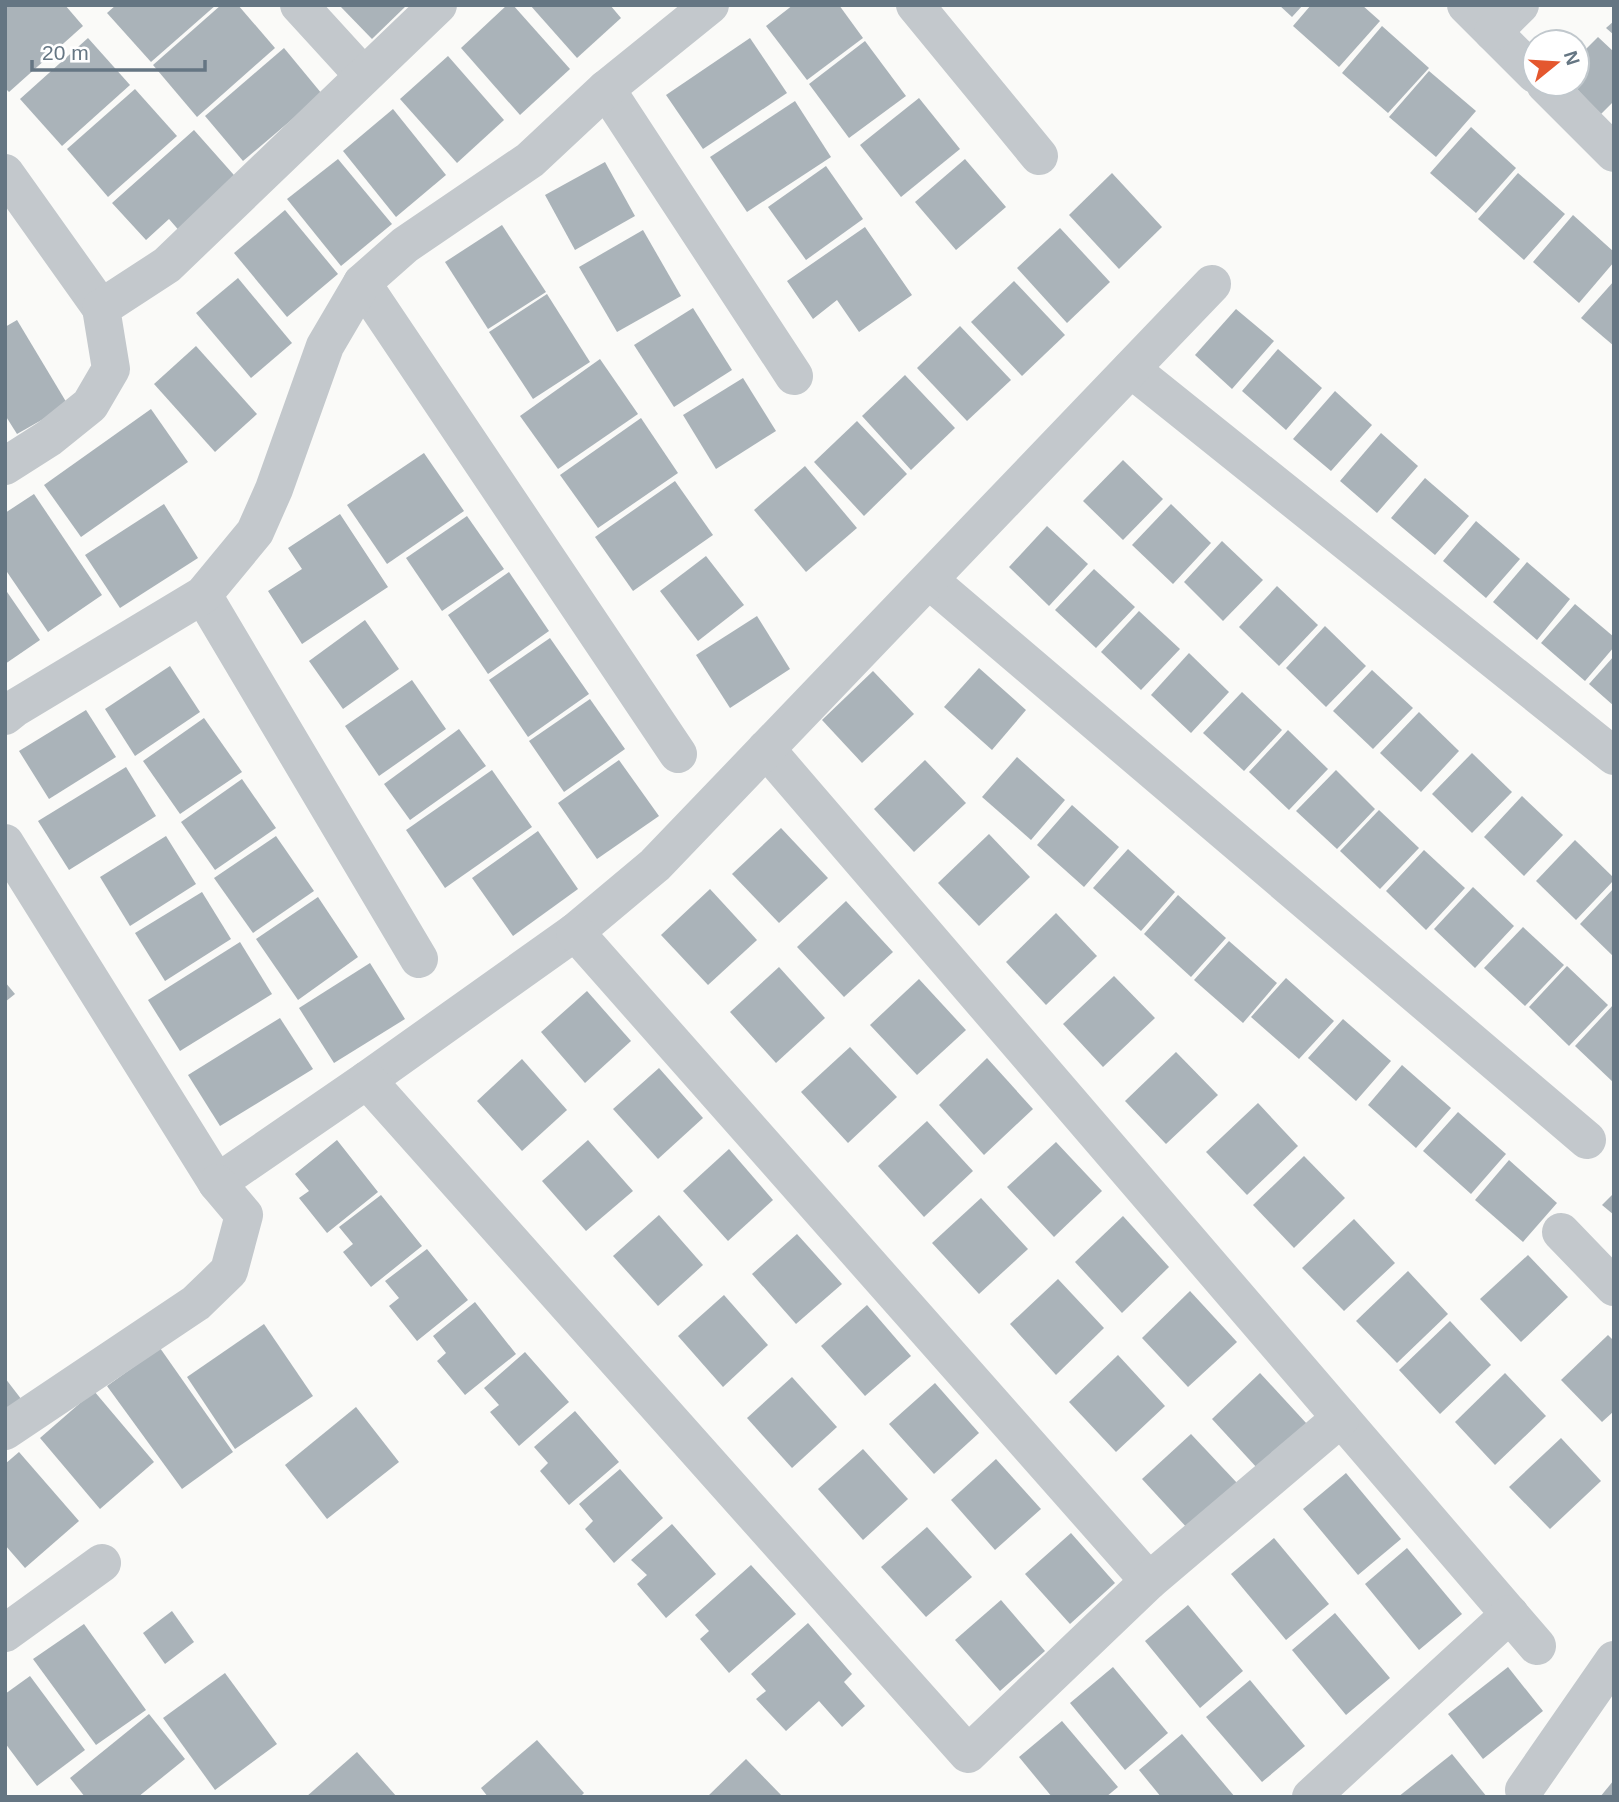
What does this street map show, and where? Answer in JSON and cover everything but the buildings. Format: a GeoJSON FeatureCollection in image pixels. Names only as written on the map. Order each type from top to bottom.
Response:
{"type":"FeatureCollection","features":[{"type":"Feature","properties":{"kind":"street"},"geometry":{"type":"LineString","coordinates":[[299,5],[363,75]]}},
{"type":"Feature","properties":{"kind":"street"},"geometry":{"type":"LineString","coordinates":[[101,307],[167,265],[438,5]]}},
{"type":"Feature","properties":{"kind":"street"},"geometry":{"type":"LineString","coordinates":[[5,716],[203,594],[255,532],[274,489],[325,346],[362,284],[405,245],[530,160],[606,89],[710,5]]}},
{"type":"Feature","properties":{"kind":"street"},"geometry":{"type":"LineString","coordinates":[[915,5],[1039,156]]}},
{"type":"Feature","properties":{"kind":"street"},"geometry":{"type":"LineString","coordinates":[[1466,5],[1506,18],[1521,47]]}},
{"type":"Feature","properties":{"kind":"street"},"geometry":{"type":"LineString","coordinates":[[606,89],[794,376]]}},
{"type":"Feature","properties":{"kind":"street"},"geometry":{"type":"LineString","coordinates":[[1559,98],[1614,153]]}},
{"type":"Feature","properties":{"kind":"street"},"geometry":{"type":"LineString","coordinates":[[5,173],[101,307],[111,369],[90,405],[49,438],[5,466]]}},
{"type":"Feature","properties":{"kind":"street"},"geometry":{"type":"LineString","coordinates":[[362,284],[678,754]]}},
{"type":"Feature","properties":{"kind":"street"},"geometry":{"type":"LineString","coordinates":[[217,1183],[575,932],[656,865],[1212,284]]}},
{"type":"Feature","properties":{"kind":"street"},"geometry":{"type":"LineString","coordinates":[[1130,369],[1614,756]]}},
{"type":"Feature","properties":{"kind":"street"},"geometry":{"type":"LineString","coordinates":[[929,580],[1587,1140]]}},
{"type":"Feature","properties":{"kind":"street"},"geometry":{"type":"LineString","coordinates":[[203,594],[419,959]]}},
{"type":"Feature","properties":{"kind":"street"},"geometry":{"type":"LineString","coordinates":[[766,749],[1537,1646]]}},
{"type":"Feature","properties":{"kind":"street"},"geometry":{"type":"LineString","coordinates":[[5,843],[217,1183],[244,1215],[229,1271],[196,1303],[5,1431]]}},
{"type":"Feature","properties":{"kind":"street"},"geometry":{"type":"LineString","coordinates":[[575,932],[1149,1581]]}},
{"type":"Feature","properties":{"kind":"street"},"geometry":{"type":"LineString","coordinates":[[367,1080],[968,1754],[1149,1581],[1341,1418]]}},
{"type":"Feature","properties":{"kind":"street"},"geometry":{"type":"LineString","coordinates":[[1562,1231],[1614,1287]]}},
{"type":"Feature","properties":{"kind":"street"},"geometry":{"type":"LineString","coordinates":[[5,1633],[102,1563]]}},
{"type":"Feature","properties":{"kind":"street"},"geometry":{"type":"LineString","coordinates":[[1311,1797],[1510,1614]]}},
{"type":"Feature","properties":{"kind":"street"},"geometry":{"type":"LineString","coordinates":[[1524,1790],[1614,1660]]}}]}
